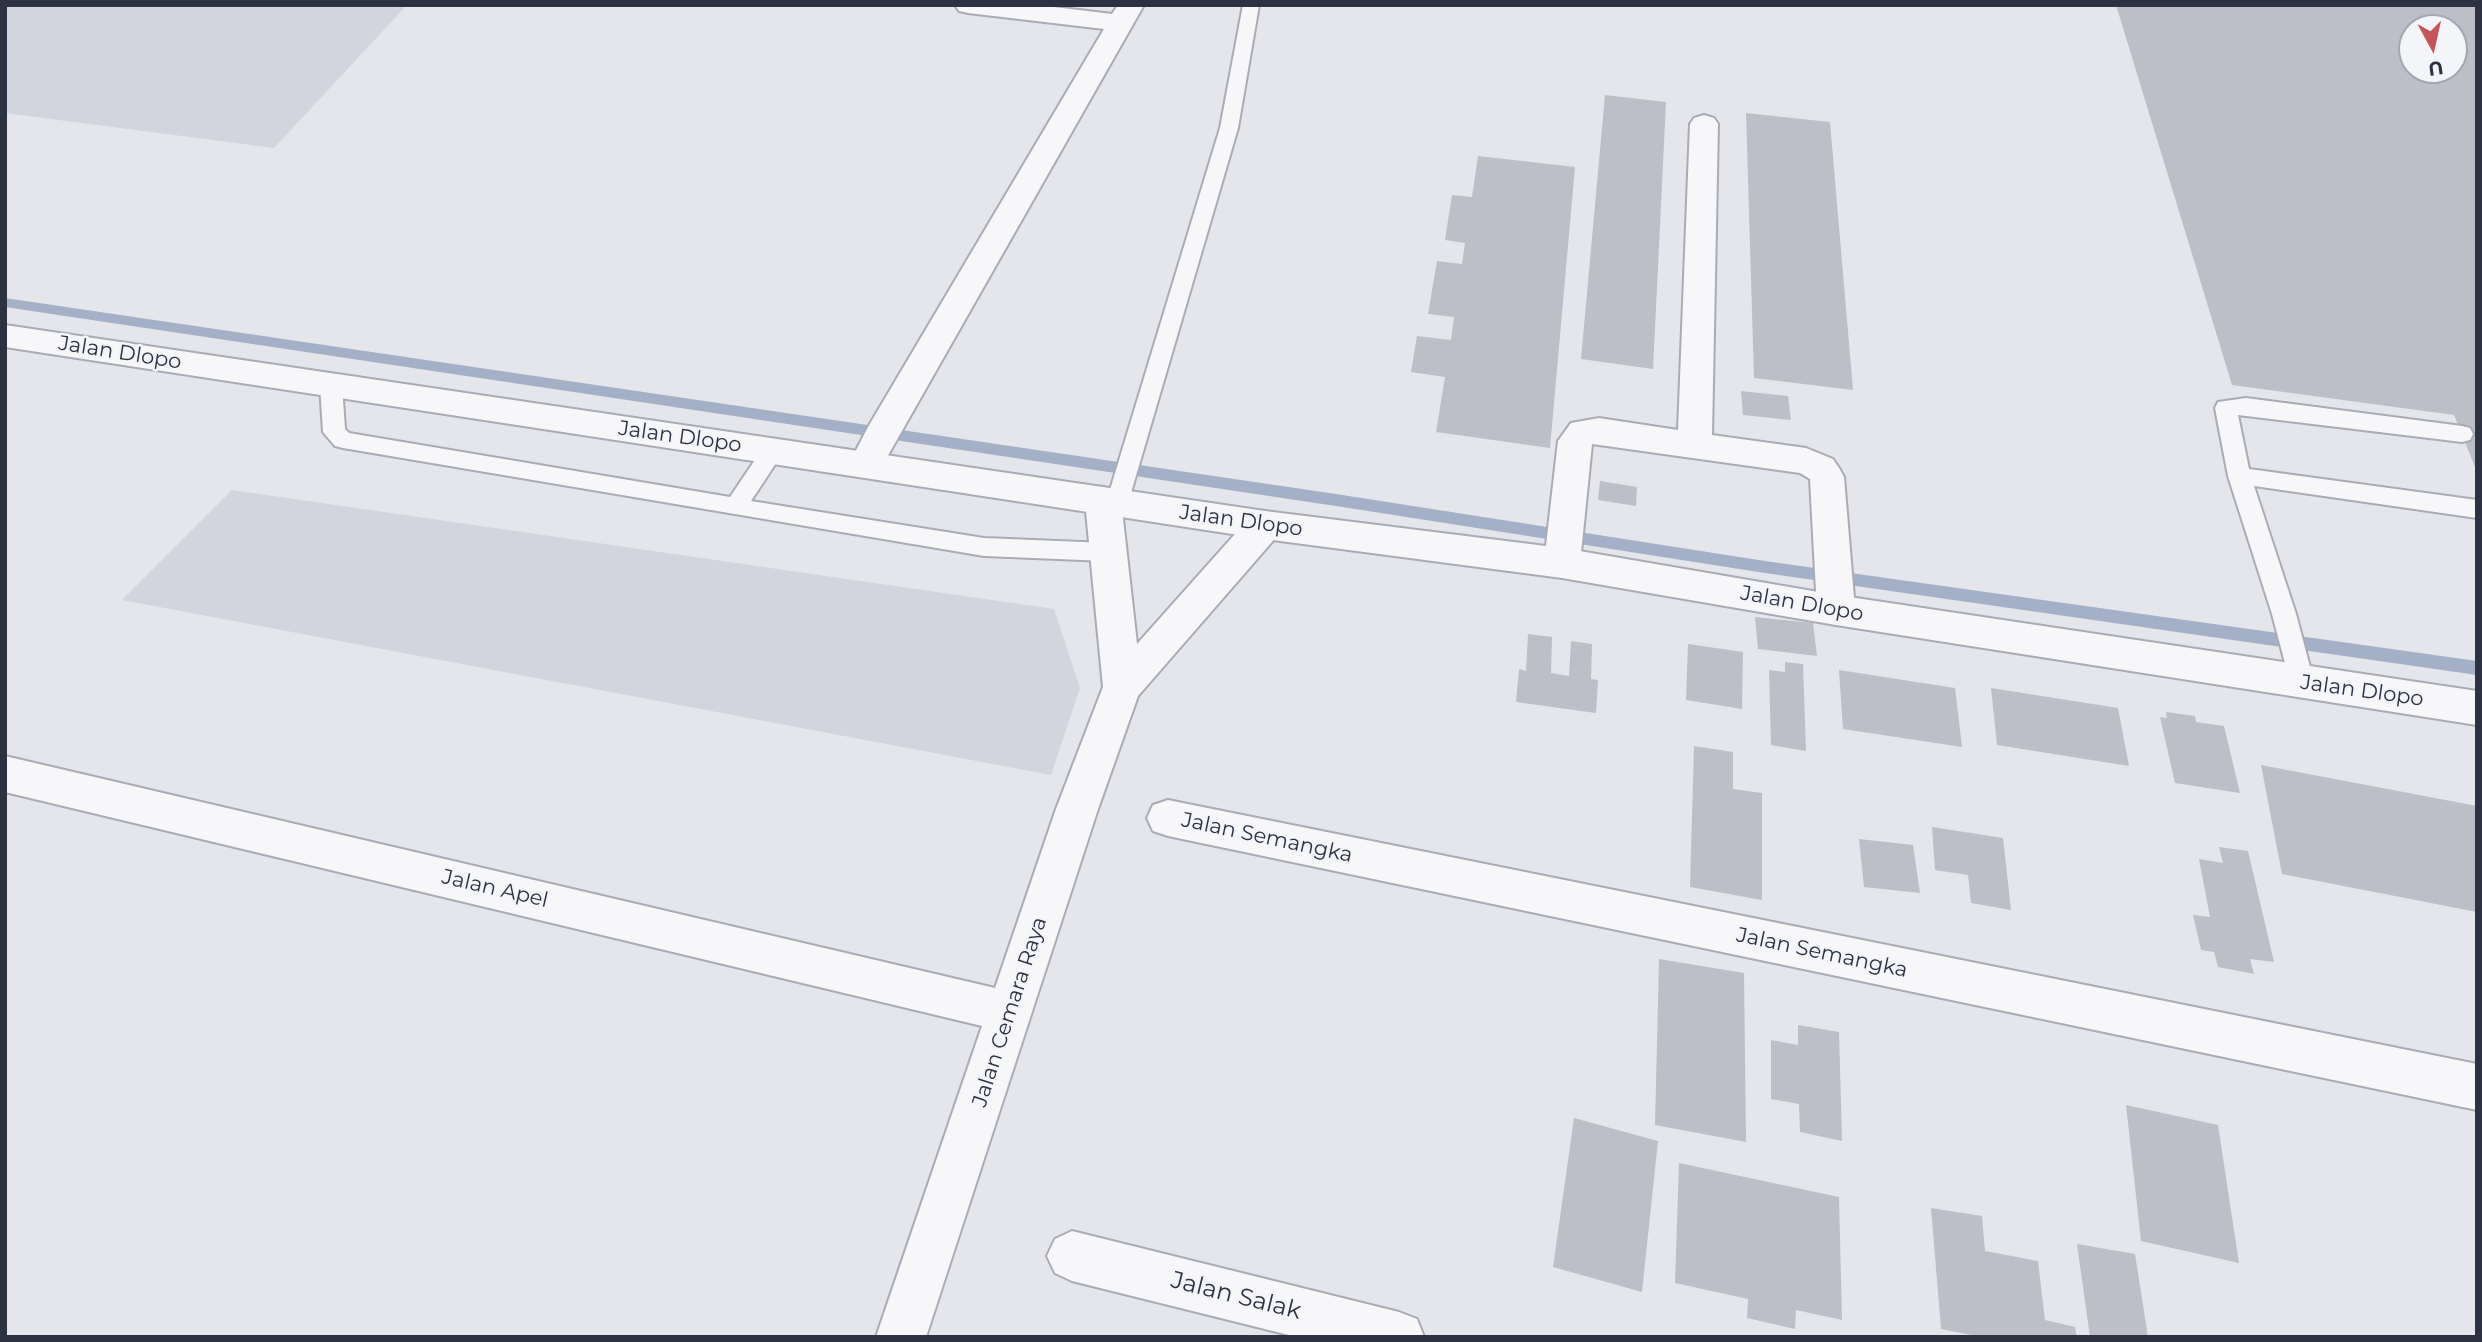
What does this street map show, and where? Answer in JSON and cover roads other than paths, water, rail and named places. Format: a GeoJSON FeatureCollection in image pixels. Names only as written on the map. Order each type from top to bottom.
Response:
{"type":"FeatureCollection","features":[{"type":"Feature","properties":{"kind":"street"},"geometry":{"type":"LineString","coordinates":[[875,445],[1126,14],[968,5]]}},
{"type":"Feature","properties":{"kind":"street"},"geometry":{"type":"LineString","coordinates":[[1695,444],[1704,124]]}},
{"type":"Feature","properties":{"kind":"street","name":"Jalan Dlopo"},"geometry":{"type":"LineString","coordinates":[[5,336],[773,451],[875,445],[1119,485],[1265,525],[1834,586],[2298,667],[2477,708]]}},
{"type":"Feature","properties":{"kind":"street"},"geometry":{"type":"LineString","coordinates":[[1562,555],[1576,440],[1583,432],[1599,431],[1806,461],[1821,468],[1827,477],[1834,586]]}},
{"type":"Feature","properties":{"kind":"street"},"geometry":{"type":"LineString","coordinates":[[1119,485],[1108,552],[1122,687]]}},
{"type":"Feature","properties":{"kind":"street"},"geometry":{"type":"LineString","coordinates":[[1122,687],[1265,525]]}},
{"type":"Feature","properties":{"kind":"street","name":"Jalan Cemara Raya"},"geometry":{"type":"LineString","coordinates":[[901,1337],[1077,810],[1122,687]]}},
{"type":"Feature","properties":{"kind":"street","name":"Jalan Apel"},"geometry":{"type":"LineString","coordinates":[[5,774],[984,1005]]}},
{"type":"Feature","properties":{"kind":"street","name":"Jalan Semangka"},"geometry":{"type":"LineString","coordinates":[[1168,818],[2477,1087]]}},
{"type":"Feature","properties":{"kind":"street","name":"Jalan Salak"},"geometry":{"type":"LineString","coordinates":[[1072,1256],[1399,1337]]}},
{"type":"Feature","properties":{"kind":"lane"},"geometry":{"type":"LineString","coordinates":[[1119,485],[1229,128],[1251,5]]}},
{"type":"Feature","properties":{"kind":"lane"},"geometry":{"type":"LineString","coordinates":[[331,385],[334,432],[343,440],[984,547],[1108,552]]}},
{"type":"Feature","properties":{"kind":"lane"},"geometry":{"type":"LineString","coordinates":[[2298,667],[2284,614],[2239,476],[2226,408],[2246,405],[2462,435]]}},
{"type":"Feature","properties":{"kind":"lane"},"geometry":{"type":"LineString","coordinates":[[735,507],[773,451]]}},
{"type":"Feature","properties":{"kind":"lane"},"geometry":{"type":"LineString","coordinates":[[2239,476],[2477,509]]}},
{"type":"Feature","properties":{"kind":"waterway"},"geometry":{"type":"LineString","coordinates":[[5,302],[1336,500],[1765,567],[2477,668]]}}]}
